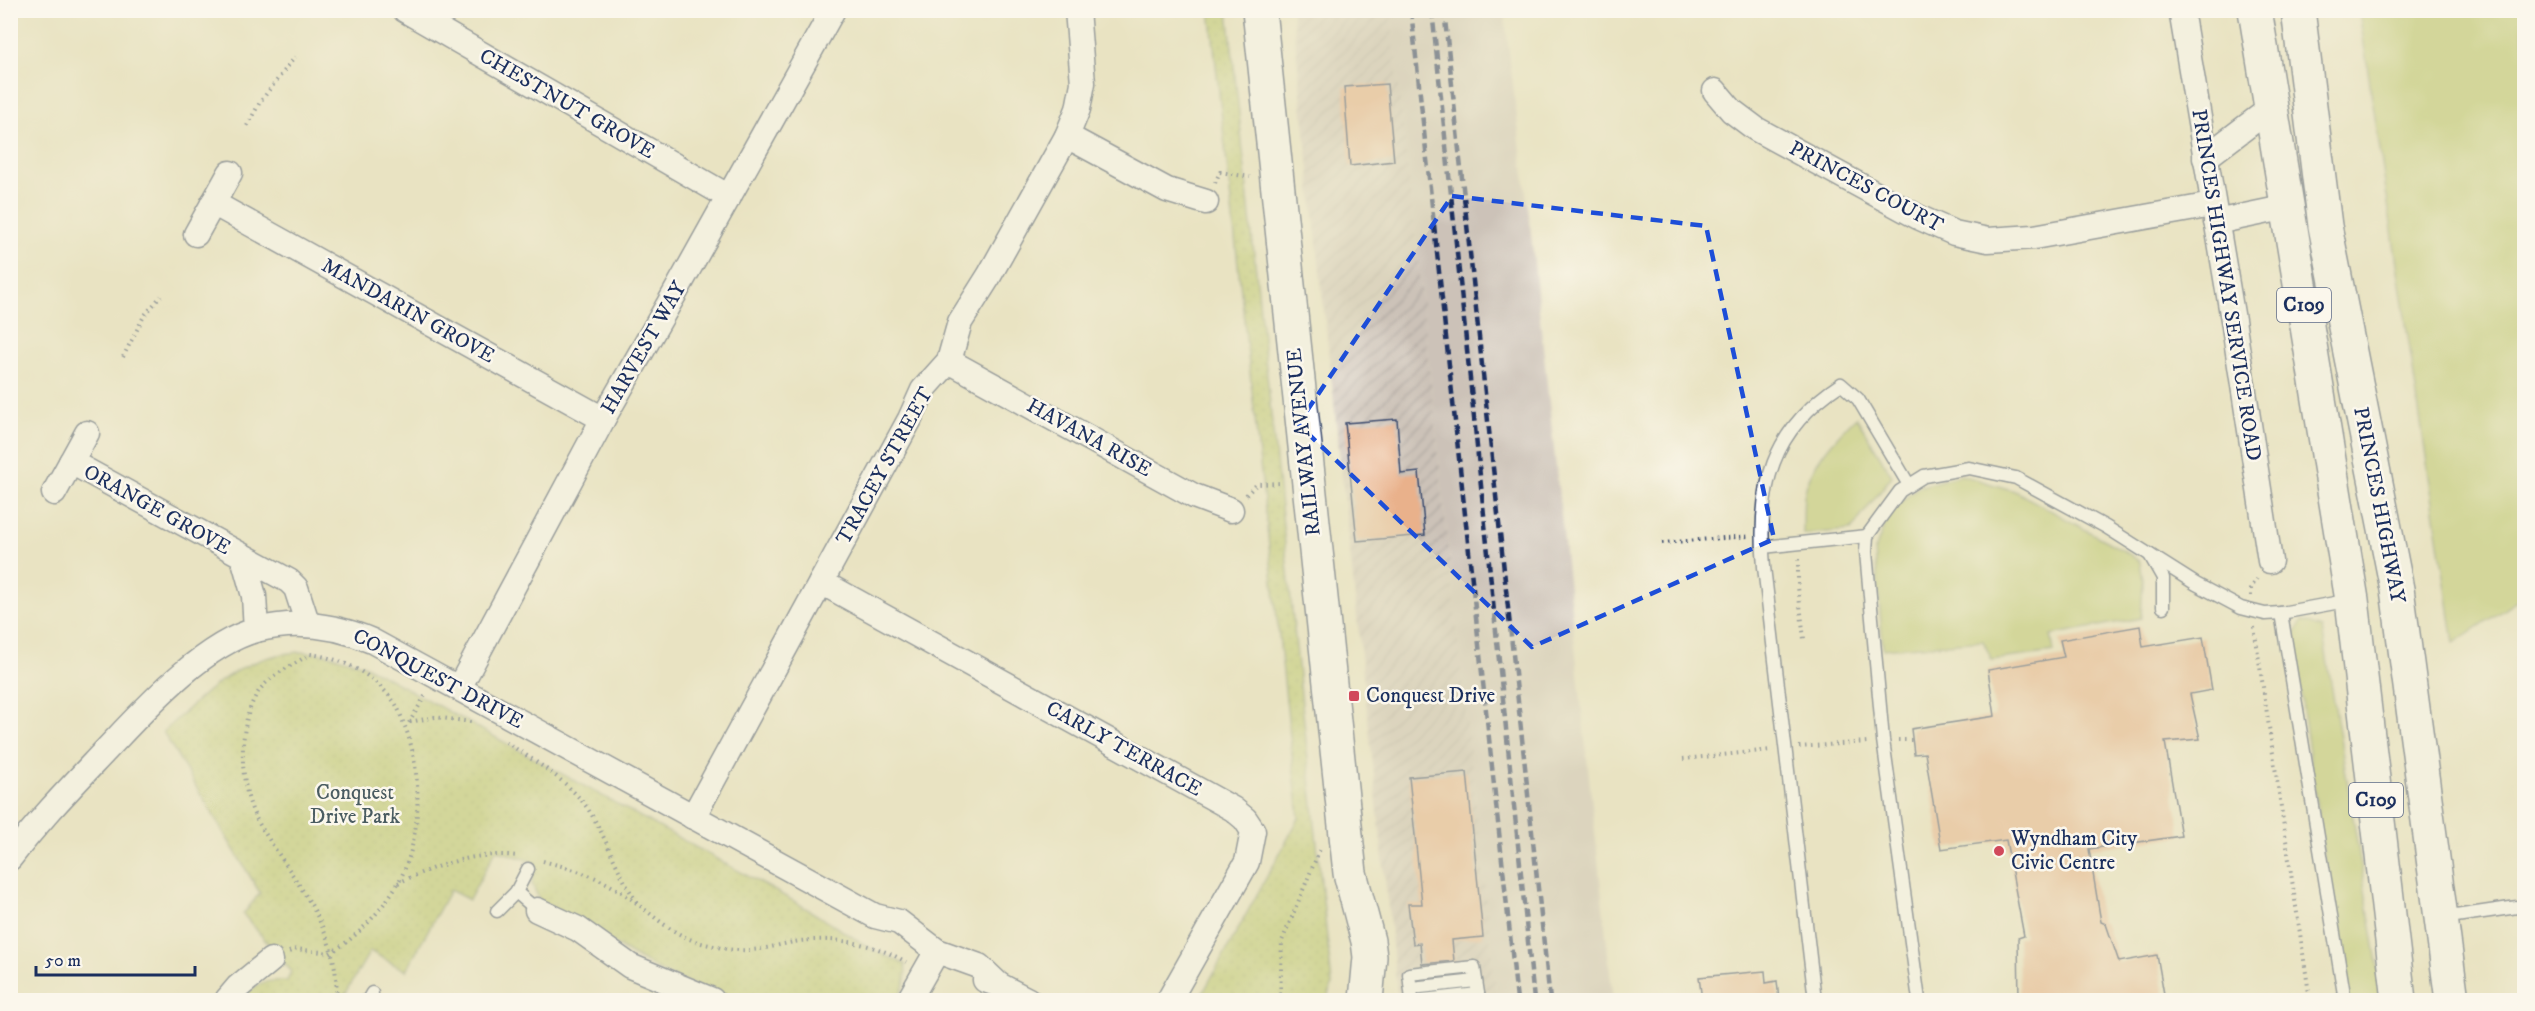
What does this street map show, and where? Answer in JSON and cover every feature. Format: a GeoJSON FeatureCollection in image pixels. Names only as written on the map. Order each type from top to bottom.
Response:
{"type":"FeatureCollection","features":[{"type":"Feature","properties":{"kind":"main road","name":"RAILWAY AVENUE"},"geometry":{"type":"LineString","coordinates":[[1259,10],[1350,873],[1348,959],[1344,1000]]}},
{"type":"Feature","properties":{"kind":"main road","name":"PRINCES HIGHWAY"},"geometry":{"type":"LineString","coordinates":[[2255,10],[2352,600],[2399,1000]]}},
{"type":"Feature","properties":{"kind":"main road","name":"PRINCES HIGHWAY"},"geometry":{"type":"LineString","coordinates":[[2298,10],[2325,226],[2397,590],[2452,1000]]}},
{"type":"Feature","properties":{"kind":"main road"},"geometry":{"type":"LineString","coordinates":[[2288,207],[2315,151]]}},
{"type":"Feature","properties":{"kind":"main road"},"geometry":{"type":"LineString","coordinates":[[2352,600],[2397,590]]}},
{"type":"Feature","properties":{"kind":"main road","name":"RAILWAY AVENUE"},"geometry":{"type":"LineString","coordinates":[[1350,873],[1368,941],[1370,957],[1366,1000]]}},
{"type":"Feature","properties":{"kind":"street","name":"CHESTNUT GROVE"},"geometry":{"type":"LineString","coordinates":[[405,10],[729,197]]}},
{"type":"Feature","properties":{"kind":"street","name":"HARVEST WAY"},"geometry":{"type":"LineString","coordinates":[[459,688],[603,419],[833,10]]}},
{"type":"Feature","properties":{"kind":"street","name":"TRACEY STREET"},"geometry":{"type":"LineString","coordinates":[[693,817],[910,419],[923,390],[949,361],[960,322],[989,276],[1067,136],[1078,109],[1083,83],[1077,10]]}},
{"type":"Feature","properties":{"kind":"street","name":"PRINCES HIGHWAY SERVICE ROAD"},"geometry":{"type":"LineString","coordinates":[[2181,10],[2233,320],[2270,561]]}},
{"type":"Feature","properties":{"kind":"street","name":"PRINCES COURT"},"geometry":{"type":"LineString","coordinates":[[1715,91],[1732,111],[1756,129],[1918,217],[1954,233],[1988,240],[2034,237],[2214,213]]}},
{"type":"Feature","properties":{"kind":"street"},"geometry":{"type":"LineString","coordinates":[[2205,158],[2271,108]]}},
{"type":"Feature","properties":{"kind":"street"},"geometry":{"type":"LineString","coordinates":[[1067,136],[1167,190],[1206,202]]}},
{"type":"Feature","properties":{"kind":"street"},"geometry":{"type":"LineString","coordinates":[[196,234],[230,174]]}},
{"type":"Feature","properties":{"kind":"street","name":"MANDARIN GROVE"},"geometry":{"type":"LineString","coordinates":[[213,203],[603,419]]}},
{"type":"Feature","properties":{"kind":"street"},"geometry":{"type":"LineString","coordinates":[[2214,213],[2288,207]]}},
{"type":"Feature","properties":{"kind":"street","name":"HAVANA RISE"},"geometry":{"type":"LineString","coordinates":[[949,361],[1194,496],[1231,510]]}},
{"type":"Feature","properties":{"kind":"street","name":"ORANGE GROVE"},"geometry":{"type":"LineString","coordinates":[[54,493],[87,433]]}},
{"type":"Feature","properties":{"kind":"street","name":"ORANGE GROVE"},"geometry":{"type":"LineString","coordinates":[[70,462],[289,581],[296,588],[308,625]]}},
{"type":"Feature","properties":{"kind":"street","name":"ORANGE GROVE"},"geometry":{"type":"LineString","coordinates":[[243,557],[254,596],[256,630]]}},
{"type":"Feature","properties":{"kind":"street","name":"CARLY TERRACE"},"geometry":{"type":"LineString","coordinates":[[821,582],[1233,809],[1245,819],[1253,831],[1247,862],[1169,1000]]}},
{"type":"Feature","properties":{"kind":"street","name":"CONQUEST DRIVE"},"geometry":{"type":"LineString","coordinates":[[13,849],[174,681],[214,651],[256,630],[287,625],[308,625],[350,632],[437,676],[875,916],[899,922],[930,963],[999,985],[1028,1000]]}},
{"type":"Feature","properties":{"kind":"street"},"geometry":{"type":"LineString","coordinates":[[537,910],[578,929],[630,966],[712,1000]]}},
{"type":"Feature","properties":{"kind":"street"},"geometry":{"type":"LineString","coordinates":[[227,1000],[238,987],[271,960]]}},
{"type":"Feature","properties":{"kind":"street"},"geometry":{"type":"LineString","coordinates":[[909,1000],[930,963]]}},
{"type":"Feature","properties":{"kind":"lane"},"geometry":{"type":"LineString","coordinates":[[1815,1000],[1762,547],[1763,501],[1778,452],[1796,423],[1819,398],[1841,384],[1857,399],[1909,485]]}},
{"type":"Feature","properties":{"kind":"lane"},"geometry":{"type":"LineString","coordinates":[[1918,1000],[1878,695],[1869,603],[1867,536],[1900,491],[1924,476],[1969,468],[2016,478],[2106,526],[2196,584],[2241,608],[2265,614],[2281,613],[2352,600]]}},
{"type":"Feature","properties":{"kind":"lane"},"geometry":{"type":"LineString","coordinates":[[1762,547],[1867,536]]}},
{"type":"Feature","properties":{"kind":"lane"},"geometry":{"type":"LineString","coordinates":[[2150,554],[2163,578],[2163,607]]}},
{"type":"Feature","properties":{"kind":"lane"},"geometry":{"type":"LineString","coordinates":[[2281,613],[2344,1000]]}},
{"type":"Feature","properties":{"kind":"lane"},"geometry":{"type":"LineString","coordinates":[[497,911],[516,892],[528,869]]}},
{"type":"Feature","properties":{"kind":"lane"},"geometry":{"type":"LineString","coordinates":[[516,892],[537,910]]}},
{"type":"Feature","properties":{"kind":"lane"},"geometry":{"type":"LineString","coordinates":[[2441,918],[2524,906]]}},
{"type":"Feature","properties":{"kind":"lane"},"geometry":{"type":"LineString","coordinates":[[1412,994],[1410,974],[1474,967],[1478,997],[1423,1000]]}},
{"type":"Feature","properties":{"kind":"path"},"geometry":{"type":"LineString","coordinates":[[247,126],[260,102],[295,57]]}},
{"type":"Feature","properties":{"kind":"path"},"geometry":{"type":"LineString","coordinates":[[1206,202],[1220,172],[1250,177],[1249,165]]}},
{"type":"Feature","properties":{"kind":"path"},"geometry":{"type":"LineString","coordinates":[[123,357],[144,316],[161,296]]}},
{"type":"Feature","properties":{"kind":"path"},"geometry":{"type":"LineString","coordinates":[[1231,510],[1257,484],[1284,483],[1283,471]]}},
{"type":"Feature","properties":{"kind":"path"},"geometry":{"type":"LineString","coordinates":[[2270,561],[2251,588],[2252,610],[2310,1000]]}},
{"type":"Feature","properties":{"kind":"path"},"geometry":{"type":"LineString","coordinates":[[271,960],[296,950],[330,953],[362,930],[398,883],[410,851],[417,815],[417,773],[406,729],[396,704],[357,668],[335,658],[310,654],[263,685],[244,727],[242,748],[248,789],[256,818],[320,918],[330,953],[338,983],[336,1000]]}},
{"type":"Feature","properties":{"kind":"path"},"geometry":{"type":"LineString","coordinates":[[406,729],[437,676]]}},
{"type":"Feature","properties":{"kind":"path"},"geometry":{"type":"LineString","coordinates":[[472,722],[480,726]]}},
{"type":"Feature","properties":{"kind":"path"},"geometry":{"type":"LineString","coordinates":[[497,736],[567,786],[587,808],[609,849],[622,880],[639,905]]}},
{"type":"Feature","properties":{"kind":"path"},"geometry":{"type":"LineString","coordinates":[[1280,1000],[1282,941],[1322,842]]}},
{"type":"Feature","properties":{"kind":"path"},"geometry":{"type":"LineString","coordinates":[[398,883],[434,867],[469,857],[520,857]]}},
{"type":"Feature","properties":{"kind":"path"},"geometry":{"type":"LineString","coordinates":[[542,861],[572,869],[608,884],[639,905],[669,930],[702,943],[736,950],[768,949],[799,941],[834,939],[876,947],[930,963]]}},
{"type":"Feature","properties":{"kind":"highlighted area"},"geometry":{"type":"Polygon","coordinates":[[[1452,196],[1706,226],[1774,539],[1532,647],[1298,424],[1452,196]]]}},
{"type":"Feature","properties":{"kind":"shaded area"},"geometry":{"type":"Polygon","coordinates":[[[1292,11],[1391,11],[1497,1000],[1398,1000],[1292,11]]]}},
{"type":"Feature","properties":{"kind":"shaded area"},"geometry":{"type":"Polygon","coordinates":[[[1391,11],[1504,11],[1529,216],[1613,1000],[1497,1000],[1391,11]]]}},
{"type":"Feature","properties":{"kind":"green space"},"geometry":{"type":"Polygon","coordinates":[[[1228,10],[1332,984],[1328,1000],[1199,1000],[1299,818],[1210,11],[1228,10]]]}},
{"type":"Feature","properties":{"kind":"green space"},"geometry":{"type":"Polygon","coordinates":[[[2359,11],[2524,11],[2524,596],[2454,643],[2359,11]]]}},
{"type":"Feature","properties":{"kind":"green space"},"geometry":{"type":"Polygon","coordinates":[[[1856,417],[1892,476],[1851,530],[1803,534],[1804,496],[1811,474],[1832,443],[1856,417]]]}},
{"type":"Feature","properties":{"kind":"green space"},"geometry":{"type":"Polygon","coordinates":[[[1961,475],[2015,491],[2140,562],[2143,581],[2141,618],[2051,635],[2054,652],[1992,660],[1983,641],[1883,649],[1875,550],[1890,512],[1918,487],[1961,475]]]}},
{"type":"Feature","properties":{"kind":"green space"},"geometry":{"type":"Polygon","coordinates":[[[2302,621],[2322,628],[2383,1000],[2344,1000],[2293,638],[2302,621]]]}},
{"type":"Feature","properties":{"kind":"green space","name":"Conquest Drive Park"},"geometry":{"type":"Polygon","coordinates":[[[300,652],[327,654],[364,665],[799,904],[875,951],[905,964],[905,983],[898,1000],[728,1000],[660,971],[540,901],[532,884],[534,862],[496,850],[469,900],[450,890],[406,971],[370,951],[342,1000],[240,1000],[261,983],[287,981],[291,971],[243,914],[260,893],[163,732],[224,678],[258,661],[300,652]]]}},
{"type":"Feature","properties":{"kind":"building"},"geometry":{"type":"Polygon","coordinates":[[[1387,84],[1394,161],[1350,166],[1344,87],[1387,84]]]}},
{"type":"Feature","properties":{"kind":"building"},"geometry":{"type":"Polygon","coordinates":[[[1397,419],[1401,474],[1419,472],[1425,535],[1357,541],[1345,423],[1397,419]]]}},
{"type":"Feature","properties":{"kind":"building"},"geometry":{"type":"Polygon","coordinates":[[[2140,626],[2143,647],[2203,637],[2212,690],[2190,694],[2200,739],[2165,742],[2181,836],[2089,849],[2101,922],[2106,924],[2119,962],[2157,955],[2164,994],[2128,1000],[2019,1000],[2018,938],[2024,936],[2006,840],[1941,849],[1925,753],[1914,754],[1911,729],[1995,716],[1988,670],[2064,657],[2060,640],[2140,626]]]}},
{"type":"Feature","properties":{"kind":"building"},"geometry":{"type":"Polygon","coordinates":[[[1467,772],[1483,937],[1452,940],[1454,961],[1422,964],[1420,943],[1413,944],[1408,904],[1422,904],[1409,777],[1467,772]]]}},
{"type":"Feature","properties":{"kind":"building"},"geometry":{"type":"Polygon","coordinates":[[[1765,971],[1766,983],[1777,981],[1779,1000],[1702,1000],[1699,977],[1765,971]]]}},
{"type":"Feature","properties":{"kind":"railway"},"geometry":{"type":"LineString","coordinates":[[1411,10],[1517,1000]]}},
{"type":"Feature","properties":{"kind":"railway"},"geometry":{"type":"LineString","coordinates":[[1432,10],[1534,1000]]}},
{"type":"Feature","properties":{"kind":"railway"},"geometry":{"type":"LineString","coordinates":[[1444,10],[1550,1000]]}},
{"type":"Feature","properties":{"kind":"place","name":"Conquest Drive"},"geometry":{"type":"Point","coordinates":[1354,696]}},
{"type":"Feature","properties":{"kind":"place","name":"Wyndham City Civic Centre"},"geometry":{"type":"Point","coordinates":[1999,851]}}]}
